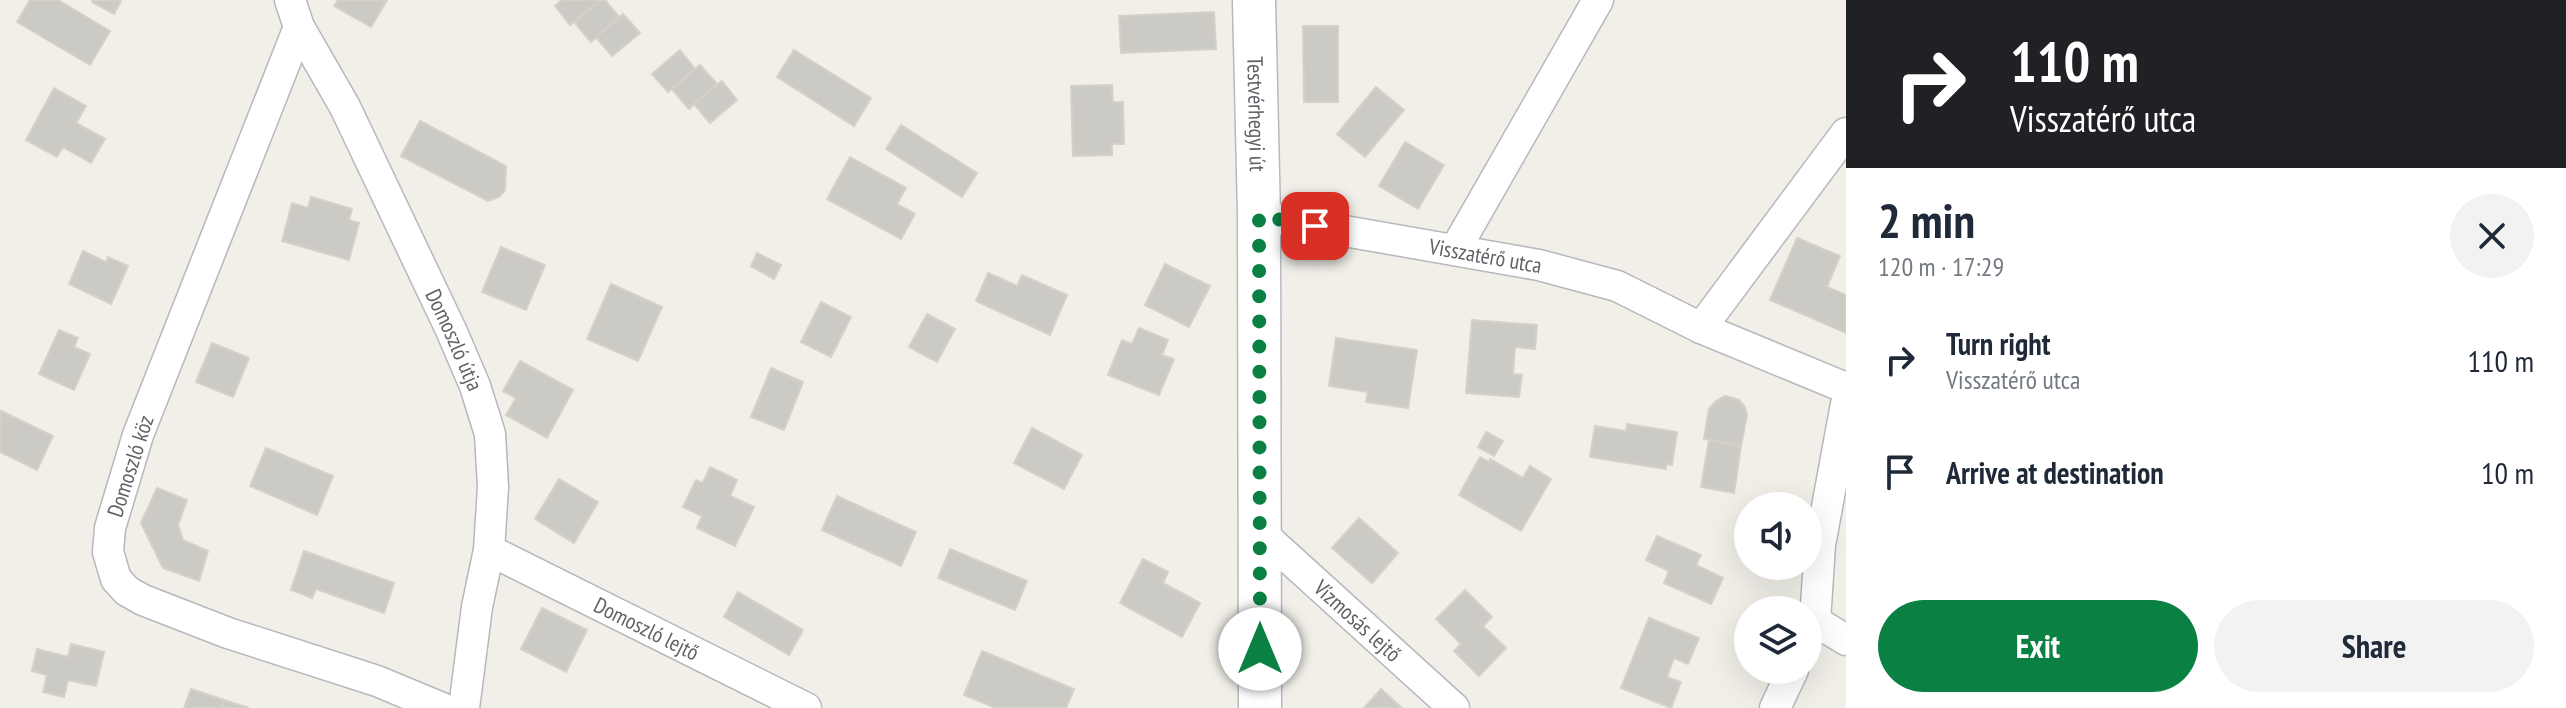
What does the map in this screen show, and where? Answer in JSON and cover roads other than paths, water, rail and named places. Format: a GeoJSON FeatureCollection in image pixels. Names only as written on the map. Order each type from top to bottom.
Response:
{"type":"FeatureCollection","features":[{"type":"Feature","properties":{"kind":"street","name":"Testvérhegyi út"},"geometry":{"type":"LineString","coordinates":[[1254,0],[1259,216],[1260,708]]}},
{"type":"Feature","properties":{"kind":"street"},"geometry":{"type":"LineString","coordinates":[[1455,250],[1598,0]]}},
{"type":"Feature","properties":{"kind":"street","name":"Domoszló útja"},"geometry":{"type":"LineString","coordinates":[[294,14],[345,107],[451,330],[475,386],[490,434],[493,487],[489,550],[477,607],[464,708]]}},
{"type":"Feature","properties":{"kind":"street","name":"Domoszló köz"},"geometry":{"type":"LineString","coordinates":[[294,14],[138,435],[110,528],[108,552],[116,579],[127,591],[143,600],[228,633],[377,681],[442,708]]}},
{"type":"Feature","properties":{"kind":"street"},"geometry":{"type":"LineString","coordinates":[[1701,328],[1846,133]]}},
{"type":"Feature","properties":{"kind":"street","name":"Visszatérő utca"},"geometry":{"type":"LineString","coordinates":[[1259,216],[1539,265],[1617,286],[1701,328],[1846,388]]}},
{"type":"Feature","properties":{"kind":"street"},"geometry":{"type":"LineString","coordinates":[[1815,596],[1820,545],[1846,404]]}},
{"type":"Feature","properties":{"kind":"street","name":"Vízmosás lejtő"},"geometry":{"type":"LineString","coordinates":[[1260,532],[1454,708]]}},
{"type":"Feature","properties":{"kind":"street","name":"Domoszló lejtő"},"geometry":{"type":"LineString","coordinates":[[489,550],[806,708]]}},
{"type":"Feature","properties":{"kind":"street"},"geometry":{"type":"LineString","coordinates":[[1822,632],[1846,640]]}},
{"type":"Feature","properties":{"kind":"street"},"geometry":{"type":"LineString","coordinates":[[1775,708],[1786,684]]}}]}
